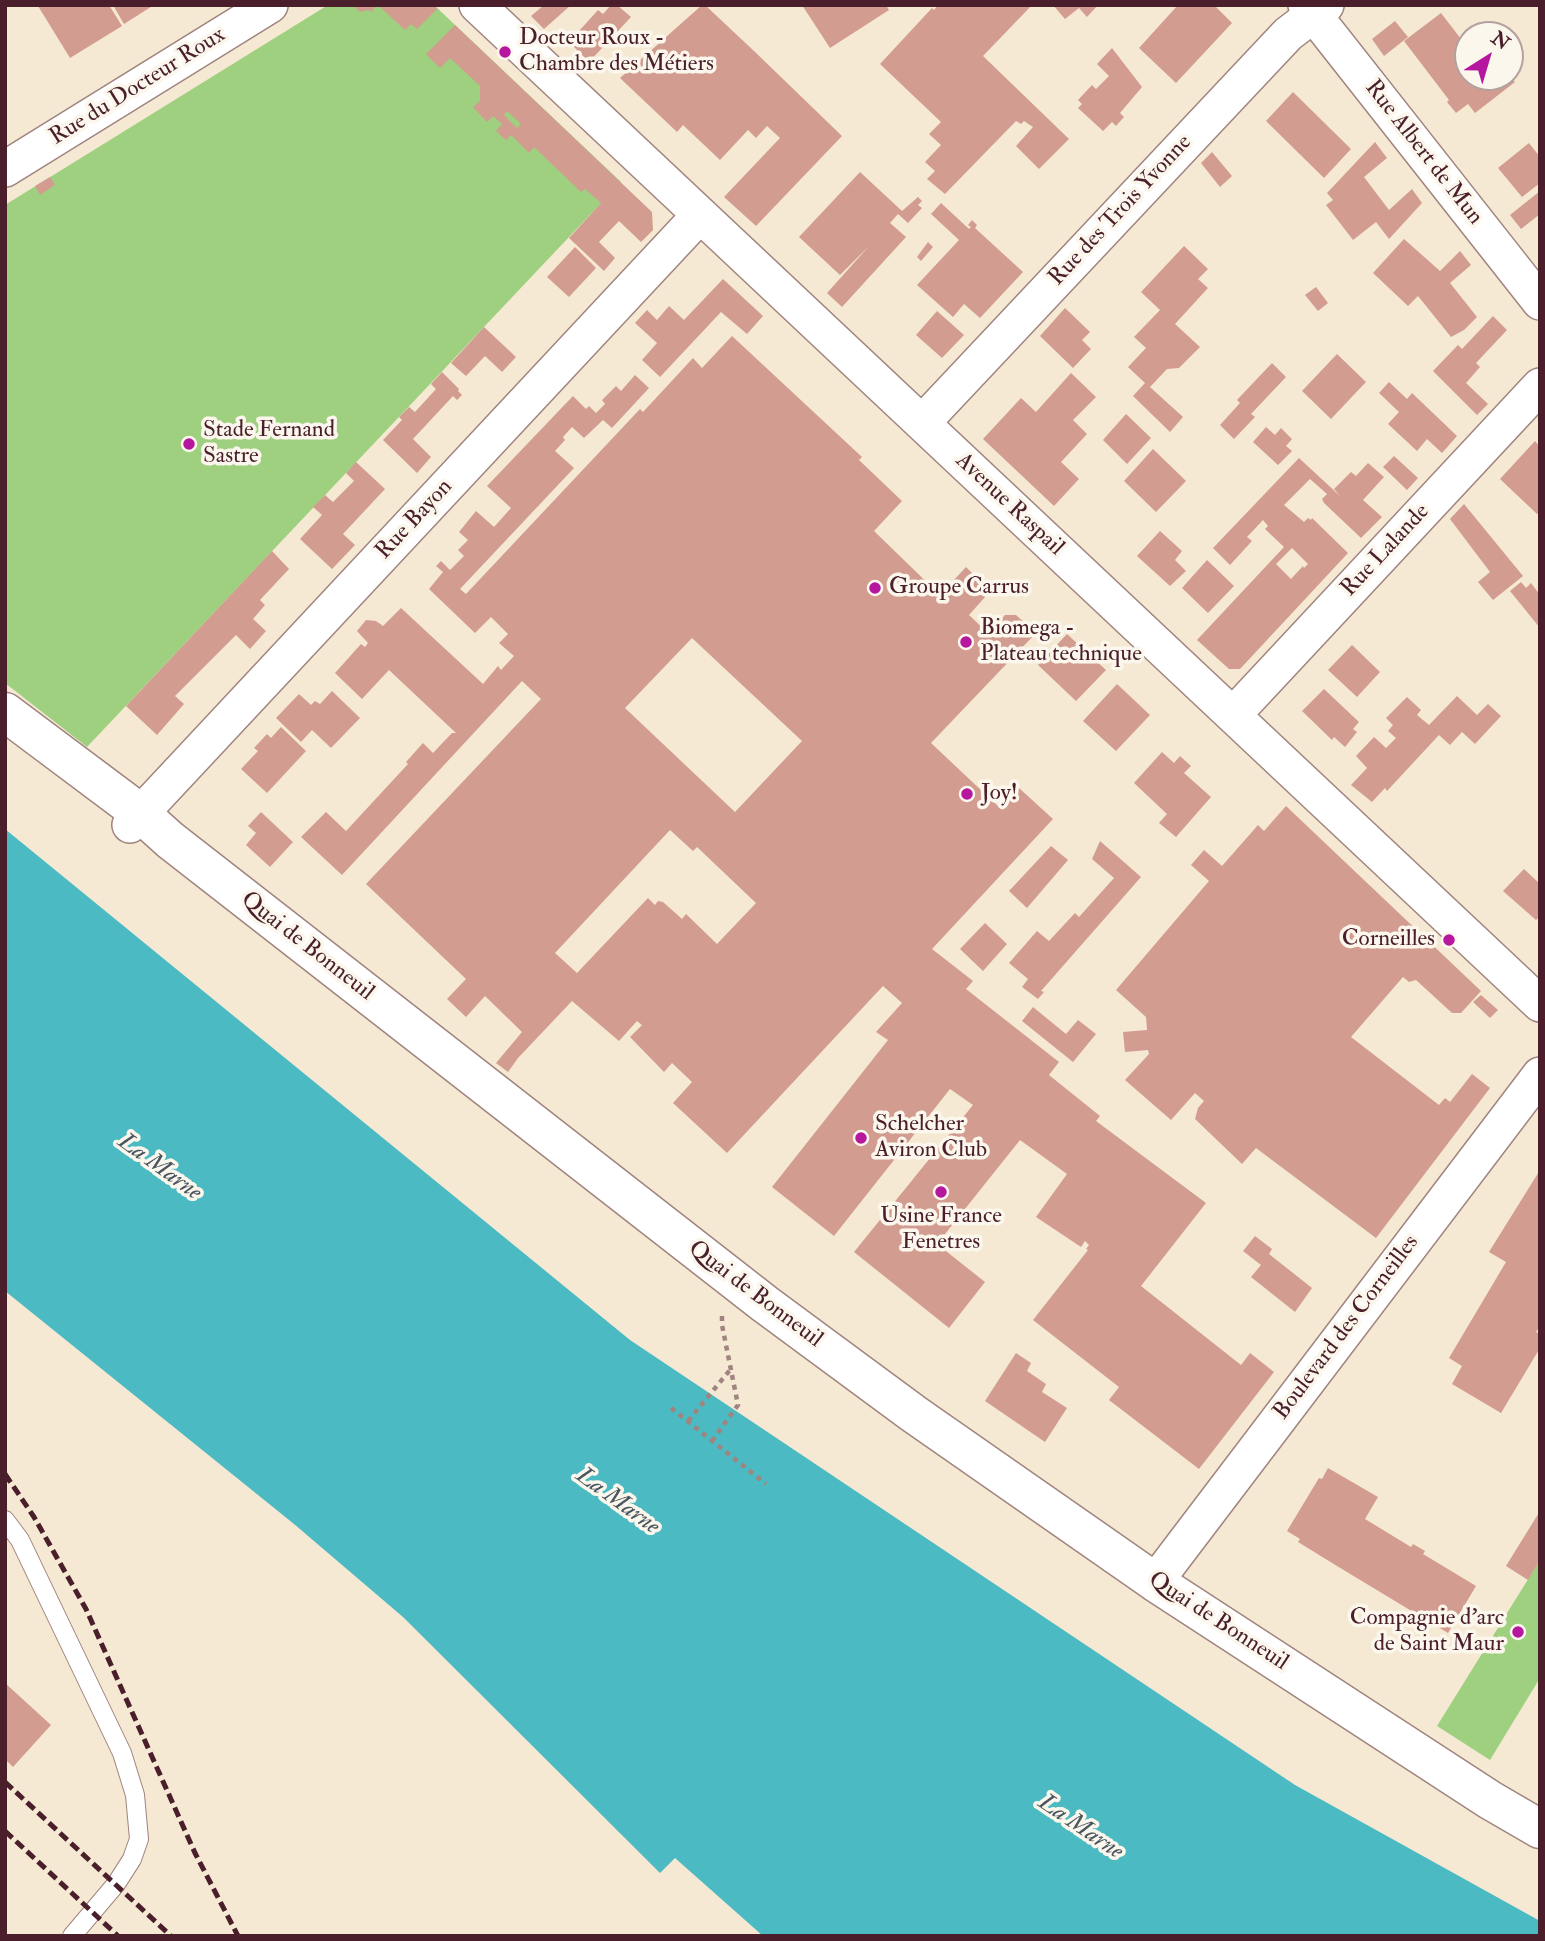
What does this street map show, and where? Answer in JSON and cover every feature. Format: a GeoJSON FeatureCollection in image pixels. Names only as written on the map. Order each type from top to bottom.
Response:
{"type":"FeatureCollection","features":[{"type":"Feature","properties":{"kind":"street","name":"Rue du Docteur Roux"},"geometry":{"type":"LineString","coordinates":[[5,169],[270,5]]}},
{"type":"Feature","properties":{"kind":"street","name":"Avenue Raspail"},"geometry":{"type":"LineString","coordinates":[[478,5],[1540,1004]]}},
{"type":"Feature","properties":{"kind":"street","name":"Rue Albert de Mun"},"geometry":{"type":"LineString","coordinates":[[1315,8],[1540,302]]}},
{"type":"Feature","properties":{"kind":"street","name":"Rue des Trois Yvonne"},"geometry":{"type":"LineString","coordinates":[[922,423],[1315,8]]}},
{"type":"Feature","properties":{"kind":"street","name":"Rue Bayon"},"geometry":{"type":"LineString","coordinates":[[135,819],[700,215]]}},
{"type":"Feature","properties":{"kind":"street","name":"Rue Lalande"},"geometry":{"type":"LineString","coordinates":[[1233,716],[1540,386]]}},
{"type":"Feature","properties":{"kind":"street","name":"Quai de Bonneuil"},"geometry":{"type":"LineString","coordinates":[[5,712],[135,819],[170,840],[765,1304],[914,1414],[1155,1581],[1490,1800],[1540,1829]]}},
{"type":"Feature","properties":{"kind":"street","name":"Boulevard des Corneilles"},"geometry":{"type":"LineString","coordinates":[[1155,1581],[1540,1075]]}},
{"type":"Feature","properties":{"kind":"lane"},"geometry":{"type":"LineString","coordinates":[[5,1520],[20,1540],[122,1753],[135,1795],[139,1839],[132,1858],[116,1884],[72,1936]]}},
{"type":"Feature","properties":{"kind":"path"},"geometry":{"type":"LineString","coordinates":[[712,1441],[738,1405],[722,1325],[722,1308]]}},
{"type":"Feature","properties":{"kind":"path"},"geometry":{"type":"LineString","coordinates":[[688,1421],[730,1370]]}},
{"type":"Feature","properties":{"kind":"path"},"geometry":{"type":"LineString","coordinates":[[671,1409],[766,1483]]}},
{"type":"Feature","properties":{"kind":"green space","name":"Stade Fernand Sastre"},"geometry":{"type":"Polygon","coordinates":[[[328,5],[434,5],[621,182],[87,747],[5,683],[5,205],[328,5]]]}},
{"type":"Feature","properties":{"kind":"green space","name":"Compagnie d'arc de Saint Maur"},"geometry":{"type":"Polygon","coordinates":[[[1540,1560],[1540,1678],[1490,1760],[1437,1726],[1540,1560]]]}},
{"type":"Feature","properties":{"kind":"water","name":"La Marne"},"geometry":{"type":"Polygon","coordinates":[[[5,829],[630,1340],[1295,1785],[1540,1921],[1540,1936],[763,1936],[675,1858],[660,1873],[403,1617],[294,1524],[5,1291],[5,829]]]}},
{"type":"Feature","properties":{"kind":"building"},"geometry":{"type":"Polygon","coordinates":[[[109,5],[122,26],[70,58],[38,6],[109,5]]]}},
{"type":"Feature","properties":{"kind":"building"},"geometry":{"type":"Polygon","coordinates":[[[113,5],[154,5],[124,24],[113,5]]]}},
{"type":"Feature","properties":{"kind":"building"},"geometry":{"type":"Polygon","coordinates":[[[352,5],[377,5],[371,12],[360,12],[352,5]]]}},
{"type":"Feature","properties":{"kind":"building"},"geometry":{"type":"Polygon","coordinates":[[[378,5],[434,5],[437,9],[417,29],[411,24],[405,30],[378,5]]]}},
{"type":"Feature","properties":{"kind":"building"},"geometry":{"type":"Polygon","coordinates":[[[544,5],[571,5],[544,29],[531,16],[544,5]]]}},
{"type":"Feature","properties":{"kind":"building"},"geometry":{"type":"Polygon","coordinates":[[[611,5],[617,5],[631,17],[589,62],[569,42],[598,10],[603,14],[611,5]]]}},
{"type":"Feature","properties":{"kind":"building"},"geometry":{"type":"Polygon","coordinates":[[[702,5],[842,136],[756,226],[724,197],[780,138],[767,126],[756,138],[748,130],[720,160],[683,125],[677,132],[620,78],[702,5]]]}},
{"type":"Feature","properties":{"kind":"building"},"geometry":{"type":"Polygon","coordinates":[[[802,5],[886,5],[889,10],[830,48],[802,5]]]}},
{"type":"Feature","properties":{"kind":"building"},"geometry":{"type":"Polygon","coordinates":[[[938,5],[1032,5],[983,56],[1069,139],[1039,169],[1016,146],[1033,127],[1024,121],[1021,124],[1016,121],[945,194],[927,179],[935,171],[925,162],[941,145],[929,134],[941,122],[880,64],[932,8],[934,10],[938,5]]]}},
{"type":"Feature","properties":{"kind":"building"},"geometry":{"type":"Polygon","coordinates":[[[1053,5],[1098,5],[1087,17],[1079,8],[1065,19],[1053,5]]]}},
{"type":"Feature","properties":{"kind":"building"},"geometry":{"type":"Polygon","coordinates":[[[1178,5],[1214,5],[1232,23],[1176,83],[1139,48],[1178,5]]]}},
{"type":"Feature","properties":{"kind":"building"},"geometry":{"type":"Polygon","coordinates":[[[1441,13],[1454,30],[1454,91],[1503,91],[1475,113],[1468,104],[1456,113],[1404,41],[1441,13]]]}},
{"type":"Feature","properties":{"kind":"building"},"geometry":{"type":"Polygon","coordinates":[[[1395,21],[1408,37],[1384,56],[1372,39],[1395,21]]]}},
{"type":"Feature","properties":{"kind":"building"},"geometry":{"type":"Polygon","coordinates":[[[455,25],[652,212],[653,230],[641,242],[619,221],[599,242],[615,258],[604,271],[569,238],[601,203],[585,189],[581,192],[534,147],[529,153],[511,135],[506,140],[496,131],[502,124],[493,116],[487,122],[473,107],[480,101],[480,86],[450,58],[440,68],[426,54],[455,25]],[[507,111],[504,115],[517,128],[521,124],[507,111]]]}},
{"type":"Feature","properties":{"kind":"building"},"geometry":{"type":"Polygon","coordinates":[[[1112,48],[1142,87],[1120,113],[1124,117],[1116,126],[1112,122],[1103,131],[1078,108],[1082,104],[1078,100],[1092,85],[1096,89],[1109,76],[1097,64],[1112,48]]]}},
{"type":"Feature","properties":{"kind":"building"},"geometry":{"type":"Polygon","coordinates":[[[1293,92],[1351,149],[1324,178],[1266,121],[1293,92]]]}},
{"type":"Feature","properties":{"kind":"building"},"geometry":{"type":"Polygon","coordinates":[[[1375,142],[1387,158],[1364,177],[1389,210],[1412,189],[1422,203],[1389,239],[1376,222],[1353,240],[1326,205],[1333,200],[1327,193],[1375,142]]]}},
{"type":"Feature","properties":{"kind":"building"},"geometry":{"type":"Polygon","coordinates":[[[1529,143],[1540,157],[1540,183],[1522,197],[1498,168],[1529,143]]]}},
{"type":"Feature","properties":{"kind":"building"},"geometry":{"type":"Polygon","coordinates":[[[1212,152],[1232,176],[1220,187],[1201,163],[1212,152]]]}},
{"type":"Feature","properties":{"kind":"building"},"geometry":{"type":"Polygon","coordinates":[[[860,172],[902,211],[918,197],[922,201],[918,205],[922,208],[908,223],[898,214],[890,223],[906,237],[842,307],[827,293],[869,246],[840,275],[799,237],[860,172]]]}},
{"type":"Feature","properties":{"kind":"building"},"geometry":{"type":"Polygon","coordinates":[[[50,177],[55,185],[40,195],[35,186],[50,177]]]}},
{"type":"Feature","properties":{"kind":"building"},"geometry":{"type":"Polygon","coordinates":[[[1540,191],[1540,214],[1521,229],[1510,215],[1540,191]]]}},
{"type":"Feature","properties":{"kind":"building"},"geometry":{"type":"Polygon","coordinates":[[[941,203],[969,229],[971,227],[968,225],[972,220],[977,225],[975,228],[1023,272],[980,318],[964,304],[953,317],[917,285],[959,240],[931,214],[941,203]]]}},
{"type":"Feature","properties":{"kind":"building"},"geometry":{"type":"Polygon","coordinates":[[[1404,239],[1440,271],[1460,251],[1471,265],[1450,283],[1477,317],[1464,330],[1451,337],[1418,296],[1408,306],[1373,273],[1404,239]]]}},
{"type":"Feature","properties":{"kind":"building"},"geometry":{"type":"Polygon","coordinates":[[[928,242],[933,247],[921,261],[917,257],[928,242]]]}},
{"type":"Feature","properties":{"kind":"building"},"geometry":{"type":"Polygon","coordinates":[[[1184,246],[1208,269],[1198,279],[1208,288],[1175,324],[1200,347],[1179,368],[1167,369],[1150,387],[1183,417],[1170,432],[1133,396],[1145,383],[1128,367],[1146,348],[1134,337],[1160,310],[1141,292],[1184,246]]]}},
{"type":"Feature","properties":{"kind":"building"},"geometry":{"type":"Polygon","coordinates":[[[575,247],[596,268],[569,297],[547,277],[575,247]]]}},
{"type":"Feature","properties":{"kind":"building"},"geometry":{"type":"Polygon","coordinates":[[[723,279],[763,316],[747,334],[721,312],[660,377],[642,360],[657,343],[635,323],[647,310],[657,320],[669,306],[684,320],[723,279]]]}},
{"type":"Feature","properties":{"kind":"building"},"geometry":{"type":"Polygon","coordinates":[[[1316,287],[1328,303],[1318,311],[1305,295],[1316,287]]]}},
{"type":"Feature","properties":{"kind":"building"},"geometry":{"type":"Polygon","coordinates":[[[1065,308],[1090,332],[1082,340],[1091,349],[1073,368],[1040,336],[1065,308]]]}},
{"type":"Feature","properties":{"kind":"building"},"geometry":{"type":"Polygon","coordinates":[[[937,311],[964,335],[942,358],[916,335],[937,311]]]}},
{"type":"Feature","properties":{"kind":"building"},"geometry":{"type":"Polygon","coordinates":[[[1493,316],[1507,330],[1476,363],[1480,367],[1466,383],[1488,404],[1477,415],[1433,371],[1458,345],[1462,349],[1493,316]]]}},
{"type":"Feature","properties":{"kind":"building"},"geometry":{"type":"Polygon","coordinates":[[[484,327],[516,357],[502,372],[485,356],[466,376],[451,363],[484,327]]]}},
{"type":"Feature","properties":{"kind":"building"},"geometry":{"type":"Polygon","coordinates":[[[732,336],[862,457],[859,460],[902,501],[874,531],[940,595],[966,567],[985,586],[985,597],[969,615],[988,633],[1005,615],[1016,615],[1036,633],[931,743],[1000,808],[1019,788],[1053,819],[932,949],[973,981],[966,989],[1059,1062],[1049,1075],[1100,1116],[1096,1121],[1206,1203],[1141,1286],[1241,1365],[1250,1353],[1274,1372],[1199,1469],[1109,1400],[1119,1387],[1033,1320],[1088,1250],[1086,1249],[1089,1245],[1085,1241],[1081,1247],[1036,1217],[1067,1174],[1020,1140],[937,1244],[985,1282],[949,1328],[854,1252],[973,1105],[950,1089],[834,1236],[772,1187],[888,1040],[876,1032],[902,1003],[883,986],[727,1153],[673,1103],[692,1082],[672,1063],[664,1072],[630,1037],[642,1025],[637,1021],[619,1041],[572,1001],[508,1072],[496,1063],[522,1032],[485,996],[466,1017],[447,999],[466,979],[366,884],[541,699],[522,681],[342,875],[301,837],[326,812],[346,831],[408,764],[406,762],[423,743],[433,753],[452,733],[456,733],[389,670],[362,699],[335,673],[361,644],[365,647],[368,643],[357,631],[366,620],[376,621],[383,626],[401,608],[483,684],[498,666],[501,670],[514,656],[499,643],[508,634],[491,617],[475,633],[429,589],[443,572],[436,566],[441,561],[450,570],[464,556],[458,550],[468,540],[459,532],[476,511],[494,527],[511,508],[487,486],[573,396],[586,409],[589,406],[596,413],[605,404],[602,400],[616,386],[621,391],[635,375],[649,388],[612,428],[603,420],[584,438],[572,427],[563,437],[565,440],[555,451],[574,468],[460,589],[466,594],[640,409],[643,412],[693,358],[702,368],[732,336]],[[692,638],[625,708],[735,812],[802,741],[692,638]],[[670,830],[555,953],[577,973],[648,898],[655,905],[658,901],[663,902],[682,919],[686,914],[717,944],[756,903],[697,847],[693,851],[670,830]]]}},
{"type":"Feature","properties":{"kind":"building"},"geometry":{"type":"Polygon","coordinates":[[[1337,354],[1366,382],[1331,419],[1302,391],[1337,354]]]}},
{"type":"Feature","properties":{"kind":"building"},"geometry":{"type":"Polygon","coordinates":[[[1272,363],[1286,377],[1251,414],[1255,417],[1234,439],[1220,425],[1240,403],[1237,400],[1272,363]]]}},
{"type":"Feature","properties":{"kind":"building"},"geometry":{"type":"Polygon","coordinates":[[[442,372],[462,395],[457,400],[453,396],[413,439],[431,457],[417,473],[383,440],[402,420],[399,417],[409,407],[415,412],[436,389],[431,384],[442,372]]]}},
{"type":"Feature","properties":{"kind":"building"},"geometry":{"type":"Polygon","coordinates":[[[1071,373],[1096,397],[1073,420],[1087,434],[1061,462],[1079,479],[1054,506],[983,439],[1021,398],[1036,412],[1071,373]]]}},
{"type":"Feature","properties":{"kind":"building"},"geometry":{"type":"Polygon","coordinates":[[[1389,382],[1407,399],[1412,393],[1457,436],[1442,453],[1427,439],[1417,451],[1388,424],[1399,412],[1379,393],[1389,382]]]}},
{"type":"Feature","properties":{"kind":"building"},"geometry":{"type":"Polygon","coordinates":[[[1126,414],[1151,438],[1127,464],[1103,440],[1126,414]]]}},
{"type":"Feature","properties":{"kind":"building"},"geometry":{"type":"Polygon","coordinates":[[[1266,427],[1275,435],[1281,428],[1292,439],[1286,446],[1292,451],[1278,465],[1253,442],[1266,427]]]}},
{"type":"Feature","properties":{"kind":"building"},"geometry":{"type":"Polygon","coordinates":[[[1535,441],[1540,447],[1540,512],[1537,514],[1500,479],[1535,441]]]}},
{"type":"Feature","properties":{"kind":"building"},"geometry":{"type":"Polygon","coordinates":[[[1153,449],[1186,481],[1156,512],[1124,481],[1153,449]]]}},
{"type":"Feature","properties":{"kind":"building"},"geometry":{"type":"Polygon","coordinates":[[[1394,456],[1418,478],[1407,490],[1383,467],[1394,456]]]}},
{"type":"Feature","properties":{"kind":"building"},"geometry":{"type":"Polygon","coordinates":[[[1299,458],[1340,496],[1334,489],[1351,472],[1356,476],[1368,463],[1384,477],[1363,500],[1382,517],[1361,538],[1324,503],[1322,499],[1327,494],[1310,479],[1284,505],[1304,522],[1312,518],[1348,553],[1240,669],[1229,669],[1197,640],[1284,547],[1265,529],[1268,526],[1263,520],[1247,537],[1252,541],[1230,565],[1213,548],[1299,458]],[[1292,548],[1276,564],[1291,579],[1308,564],[1292,548]]]}},
{"type":"Feature","properties":{"kind":"building"},"geometry":{"type":"Polygon","coordinates":[[[356,462],[385,489],[343,534],[355,545],[332,569],[300,539],[322,515],[313,507],[325,495],[333,502],[354,481],[346,473],[356,462]]]}},
{"type":"Feature","properties":{"kind":"building"},"geometry":{"type":"Polygon","coordinates":[[[1464,504],[1523,576],[1493,600],[1478,582],[1490,572],[1450,519],[1464,504]]]}},
{"type":"Feature","properties":{"kind":"building"},"geometry":{"type":"Polygon","coordinates":[[[1160,531],[1182,551],[1175,560],[1186,571],[1170,586],[1137,556],[1160,531]]]}},
{"type":"Feature","properties":{"kind":"building"},"geometry":{"type":"Polygon","coordinates":[[[272,551],[289,569],[260,600],[265,605],[253,619],[266,631],[250,649],[236,635],[175,696],[184,704],[157,735],[126,706],[272,551]]]}},
{"type":"Feature","properties":{"kind":"building"},"geometry":{"type":"Polygon","coordinates":[[[1207,560],[1234,586],[1208,613],[1182,588],[1207,560]]]}},
{"type":"Feature","properties":{"kind":"building"},"geometry":{"type":"Polygon","coordinates":[[[1521,582],[1526,588],[1531,583],[1540,595],[1540,628],[1510,591],[1521,582]]]}},
{"type":"Feature","properties":{"kind":"building"},"geometry":{"type":"Polygon","coordinates":[[[1067,634],[1106,670],[1076,701],[1038,665],[1067,634]]]}},
{"type":"Feature","properties":{"kind":"building"},"geometry":{"type":"Polygon","coordinates":[[[1352,645],[1380,672],[1357,697],[1328,670],[1352,645]]]}},
{"type":"Feature","properties":{"kind":"building"},"geometry":{"type":"Polygon","coordinates":[[[1117,684],[1150,715],[1116,751],[1083,721],[1117,684]]]}},
{"type":"Feature","properties":{"kind":"building"},"geometry":{"type":"Polygon","coordinates":[[[1324,689],[1359,722],[1353,729],[1357,732],[1345,747],[1334,737],[1332,740],[1302,711],[1324,689]]]}},
{"type":"Feature","properties":{"kind":"building"},"geometry":{"type":"Polygon","coordinates":[[[332,691],[360,718],[331,748],[312,730],[301,742],[276,718],[299,694],[311,705],[315,701],[320,704],[332,691]]]}},
{"type":"Feature","properties":{"kind":"building"},"geometry":{"type":"Polygon","coordinates":[[[1457,696],[1477,715],[1488,704],[1501,716],[1475,744],[1462,732],[1450,745],[1439,735],[1387,791],[1385,788],[1372,802],[1351,785],[1367,768],[1356,756],[1374,737],[1386,748],[1396,738],[1388,731],[1393,725],[1386,718],[1407,697],[1421,710],[1417,715],[1429,725],[1457,696]]]}},
{"type":"Feature","properties":{"kind":"building"},"geometry":{"type":"Polygon","coordinates":[[[281,727],[306,751],[267,793],[241,769],[258,751],[254,748],[267,734],[271,738],[281,727]]]}},
{"type":"Feature","properties":{"kind":"building"},"geometry":{"type":"Polygon","coordinates":[[[1162,752],[1174,763],[1180,756],[1191,766],[1184,773],[1211,797],[1176,837],[1159,823],[1167,814],[1134,783],[1162,752]]]}},
{"type":"Feature","properties":{"kind":"building"},"geometry":{"type":"Polygon","coordinates":[[[1286,806],[1481,991],[1461,1013],[1452,1013],[1416,980],[1409,982],[1403,977],[1351,1037],[1439,1105],[1445,1098],[1450,1102],[1472,1074],[1490,1088],[1376,1238],[1256,1148],[1242,1164],[1195,1119],[1198,1108],[1204,1101],[1195,1093],[1171,1120],[1125,1080],[1149,1054],[1148,1050],[1125,1052],[1123,1032],[1147,1030],[1146,1017],[1116,990],[1209,881],[1191,865],[1204,850],[1222,866],[1258,825],[1264,831],[1286,806]]]}},
{"type":"Feature","properties":{"kind":"building"},"geometry":{"type":"Polygon","coordinates":[[[261,812],[293,842],[270,867],[246,845],[256,833],[248,826],[261,812]]]}},
{"type":"Feature","properties":{"kind":"building"},"geometry":{"type":"Polygon","coordinates":[[[1100,841],[1141,877],[1041,991],[1044,992],[1038,999],[1022,987],[1028,979],[1009,963],[1037,931],[1049,941],[1075,913],[1079,917],[1114,878],[1092,859],[1100,841]]]}},
{"type":"Feature","properties":{"kind":"building"},"geometry":{"type":"Polygon","coordinates":[[[1051,846],[1068,860],[1027,908],[1009,891],[1051,846]]]}},
{"type":"Feature","properties":{"kind":"building"},"geometry":{"type":"Polygon","coordinates":[[[1524,869],[1540,884],[1540,916],[1536,920],[1503,891],[1524,869]]]}},
{"type":"Feature","properties":{"kind":"building"},"geometry":{"type":"Polygon","coordinates":[[[985,923],[1007,944],[983,971],[960,949],[985,923]]]}},
{"type":"Feature","properties":{"kind":"building"},"geometry":{"type":"Polygon","coordinates":[[[1481,995],[1498,1010],[1490,1018],[1473,1002],[1481,995]]]}},
{"type":"Feature","properties":{"kind":"building"},"geometry":{"type":"Polygon","coordinates":[[[1033,1007],[1066,1034],[1078,1020],[1096,1034],[1073,1062],[1022,1021],[1033,1007]]]}},
{"type":"Feature","properties":{"kind":"building"},"geometry":{"type":"Polygon","coordinates":[[[1540,1170],[1540,1326],[1536,1332],[1540,1334],[1540,1348],[1501,1413],[1452,1384],[1462,1366],[1449,1358],[1506,1262],[1489,1252],[1540,1170]]]}},
{"type":"Feature","properties":{"kind":"building"},"geometry":{"type":"Polygon","coordinates":[[[1255,1236],[1272,1249],[1269,1254],[1312,1288],[1295,1312],[1251,1277],[1261,1265],[1243,1251],[1255,1236]]]}},
{"type":"Feature","properties":{"kind":"building"},"geometry":{"type":"Polygon","coordinates":[[[1016,1353],[1031,1363],[1027,1371],[1046,1384],[1042,1392],[1067,1408],[1045,1442],[985,1401],[1016,1353]]]}},
{"type":"Feature","properties":{"kind":"building"},"geometry":{"type":"Polygon","coordinates":[[[1328,1468],[1378,1497],[1365,1519],[1411,1547],[1413,1544],[1425,1551],[1423,1554],[1476,1586],[1448,1633],[1298,1542],[1300,1539],[1287,1531],[1328,1468]]]}},
{"type":"Feature","properties":{"kind":"building"},"geometry":{"type":"Polygon","coordinates":[[[1540,1511],[1540,1560],[1528,1580],[1506,1566],[1540,1511]]]}},
{"type":"Feature","properties":{"kind":"building"},"geometry":{"type":"Polygon","coordinates":[[[5,1683],[51,1725],[13,1767],[5,1759],[5,1683]]]}},
{"type":"Feature","properties":{"kind":"railway"},"geometry":{"type":"LineString","coordinates":[[5,1474],[34,1517],[86,1609],[195,1853],[238,1936]]}},
{"type":"Feature","properties":{"kind":"railway"},"geometry":{"type":"LineString","coordinates":[[5,1782],[171,1936]]}},
{"type":"Feature","properties":{"kind":"railway"},"geometry":{"type":"LineString","coordinates":[[5,1831],[118,1936]]}},
{"type":"Feature","properties":{"kind":"place","name":"Docteur Roux - Chambre des Métiers"},"geometry":{"type":"Point","coordinates":[505,52]}},
{"type":"Feature","properties":{"kind":"place","name":"Stade Fernand Sastre"},"geometry":{"type":"Point","coordinates":[189,444]}},
{"type":"Feature","properties":{"kind":"place","name":"Groupe Carrus"},"geometry":{"type":"Point","coordinates":[875,588]}},
{"type":"Feature","properties":{"kind":"place","name":"Biomega - Plateau technique"},"geometry":{"type":"Point","coordinates":[966,642]}},
{"type":"Feature","properties":{"kind":"place","name":"Joy!"},"geometry":{"type":"Point","coordinates":[967,794]}},
{"type":"Feature","properties":{"kind":"place","name":"Corneilles"},"geometry":{"type":"Point","coordinates":[1449,940]}},
{"type":"Feature","properties":{"kind":"place","name":"Schelcher Aviron Club"},"geometry":{"type":"Point","coordinates":[861,1138]}},
{"type":"Feature","properties":{"kind":"place","name":"Usine France Fenetres"},"geometry":{"type":"Point","coordinates":[941,1192]}},
{"type":"Feature","properties":{"kind":"place","name":"Compagnie d'arc de Saint Maur"},"geometry":{"type":"Point","coordinates":[1518,1632]}}]}
